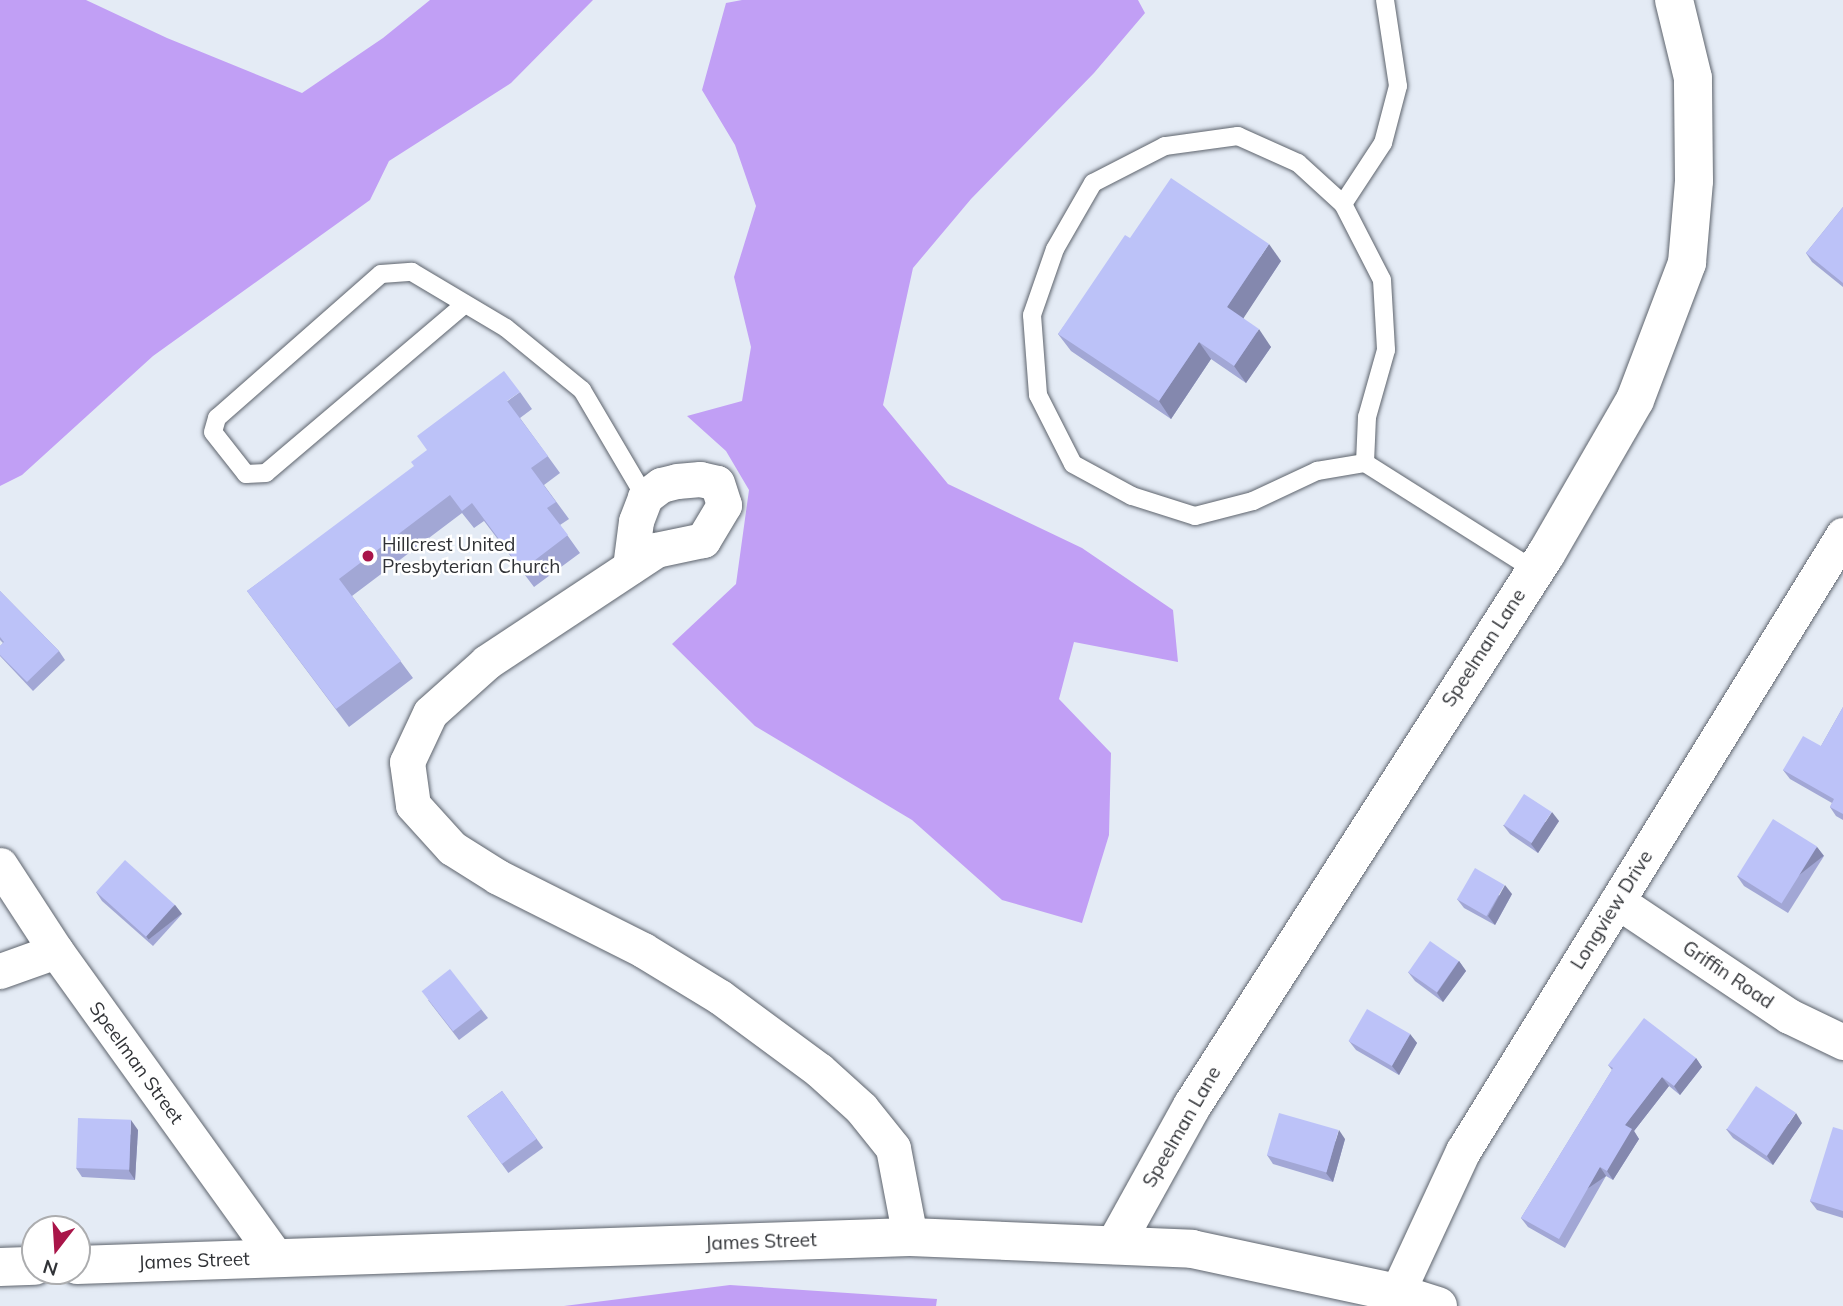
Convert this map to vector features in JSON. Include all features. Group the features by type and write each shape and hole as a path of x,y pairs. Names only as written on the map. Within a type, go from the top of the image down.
{"street":[{"name":"Speelman Lane","path":"1115,1245 1192,1106 1534,570 1635,400 1687,263 1694,181 1693,78 1674,0"},
{"path":"631,566 636,521 645,497 662,485 700,479 717,483 724,505 703,540 656,550 487,662 430,713 407,762 413,805 452,848 498,877 590,921 654,957 720,997 819,1070 861,1108 893,1148 911,1237"},
{"name":"Longview Drive","path":"1397,1293 1464,1151 1843,535"},
{"name":"Speelman Street","path":"0,865 56,951 277,1258"},
{"name":"Griffin Road","path":"1617,901 1788,1016 1843,1042"},
{"path":"0,971 56,951"},
{"name":"James Street","path":"91,1265 911,1237 1192,1249 1397,1293 1438,1306"},
{"path":"0,1267 21,1266"}],"lane":[{"path":"1343,204 1383,143 1398,86 1385,0"},
{"path":"1365,463 1367,417 1386,350 1381,280 1343,204 1298,163 1238,136 1165,146 1093,183 1055,249 1032,315 1038,395 1073,464 1132,496 1195,516 1253,501 1317,471 1365,463 1534,570"},
{"path":"465,304 266,472 246,474 213,432 217,418 381,274 412,272 506,328 582,390 645,497"}],"shaded area":[{"path":"0,0 86,0 167,38 302,93 383,38 430,0 593,0 511,83 389,161 370,200 153,356 22,475 0,486"},
{"path":"742,0 1138,0 1145,13 1094,73 971,199 913,268 883,405 948,484 1082,548 1173,610 1178,662 1074,642 1059,699 1111,753 1109,835 1082,923 1002,900 912,820 755,726 672,644 736,584 749,490 726,451 687,416 742,401 751,347 734,277 756,206 735,145 702,90 726,3"},
{"path":"730,1285 937,1299 936,1306 564,1306"}],"building":[{"path":"1171,178 1269,244 1227,307 1259,329 1234,366 1199,342 1159,401 1058,334 1125,235 1130,238"},
{"path":"1843,207 1843,283 1806,253"},
{"name":"Hillcrest United Presbyterian Church","path":"504,371 520,392 507,401 548,456 531,468 556,502 547,508 568,535 522,570 472,503 462,511 450,495 339,579 401,661 336,709 247,591 414,466 411,462 427,450 417,436"},
{"path":"0,591 59,651 27,682 0,655 0,646 4,642 0,637"},
{"path":"1843,707 1843,814 1830,807 1834,799 1783,770 1803,736 1821,746"},
{"path":"1524,794 1552,812 1532,843 1504,825"},
{"path":"1773,819 1817,847 1782,903 1737,876"},
{"path":"125,860 175,905 146,937 96,892"},
{"path":"1475,868 1504,885 1486,916 1457,899"},
{"path":"1430,941 1459,961 1437,992 1408,972"},
{"path":"450,969 481,1009 453,1031 422,991"},
{"path":"1367,1009 1410,1034 1392,1066 1348,1041"},
{"path":"1644,1018 1696,1058 1674,1086 1662,1077 1625,1125 1632,1129 1607,1171 1600,1167 1559,1239 1521,1218 1613,1068 1608,1065"},
{"path":"1756,1086 1796,1113 1767,1156 1727,1129"},
{"path":"502,1091 537,1139 502,1164 467,1116"},
{"path":"1279,1113 1339,1130 1326,1172 1267,1155"},
{"path":"78,1118 131,1120 129,1170 76,1168"},
{"path":"1833,1127 1843,1130 1843,1211 1810,1201"}],"place":[{"name":"Hillcrest United Presbyterian Church","path":"368,556"}]}
